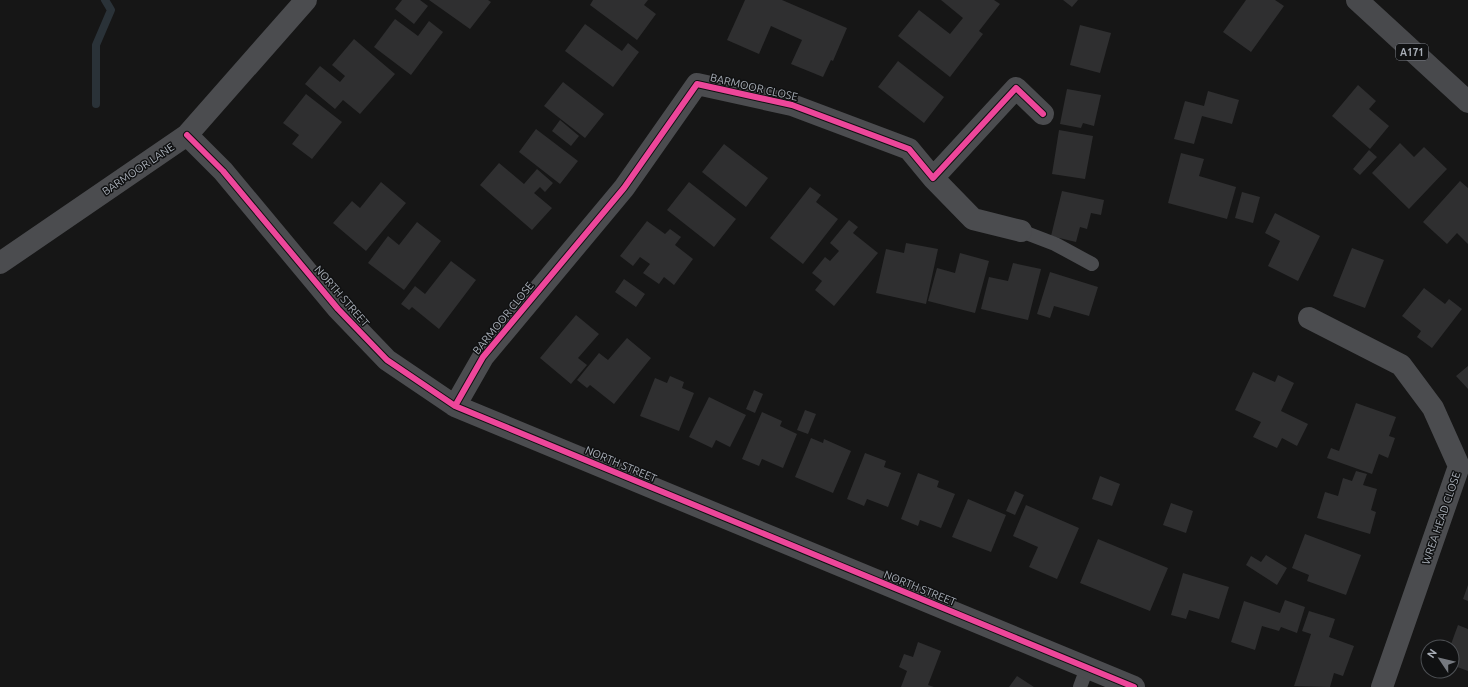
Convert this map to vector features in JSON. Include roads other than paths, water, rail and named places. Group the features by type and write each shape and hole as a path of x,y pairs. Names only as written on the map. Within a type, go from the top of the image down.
{"highway":[{"name":"A171","path":"1358,0 1468,102"}],"street":[{"name":"BARMOOR LANE","path":"0,263 187,135 306,0"},
{"name":"BARMOOR CLOSE","path":"456,406 483,357 624,188 697,84 792,105 909,149 933,178"},
{"path":"1021,231 973,219 933,178 1016,88 1043,114"},
{"name":"NORTH STREET","path":"187,135 223,171 338,309 387,360 456,406 1084,677 1134,687"},
{"name":"WREA HEAD CLOSE","path":"1309,318 1401,365 1433,408 1458,466 1382,687"}],"lane":[{"path":"1021,231 1055,244 1092,264"}],"waterway":[{"path":"96,104 96,45 111,10 105,0"}]}
